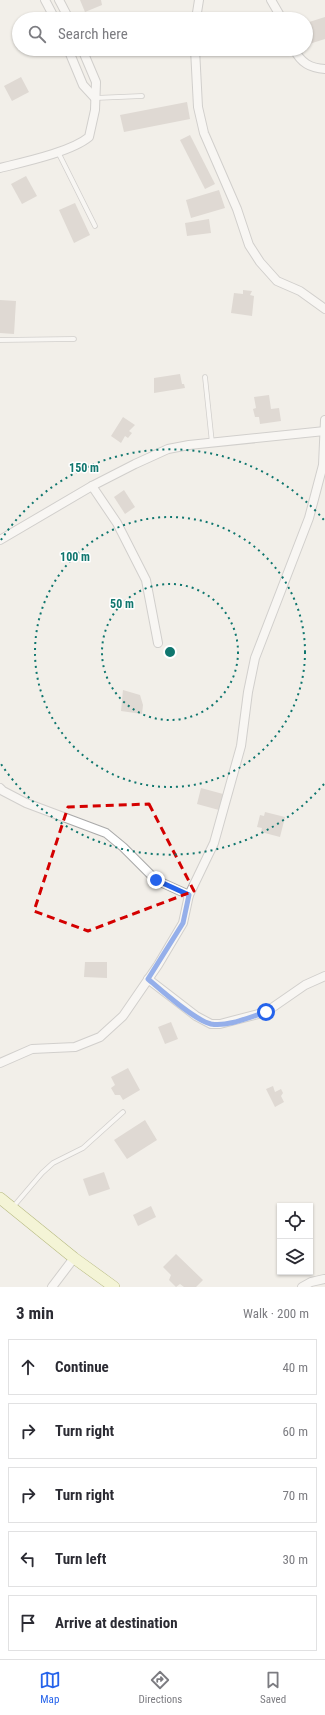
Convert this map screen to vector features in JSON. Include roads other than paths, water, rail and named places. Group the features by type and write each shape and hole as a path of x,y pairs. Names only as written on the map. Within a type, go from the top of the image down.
{"main road":[{"path":"0,1198 109,1285"}],"street":[{"path":"45,0 51,12"},
{"path":"59,0 65,12"},
{"path":"197,12 199,0"},
{"path":"271,0 278,12"},
{"path":"71,56 83,85 95,98"},
{"path":"0,168 81,144 89,138 93,123 96,82 85,56"},
{"path":"195,56 198,107 204,133 237,209 249,245 260,262 277,281 300,291 325,309"},
{"path":"298,56 306,65 313,68 325,69"},
{"path":"0,1063 32,1049 75,1047 100,1037 123,1016 183,923 189,895 214,843 241,746 248,692 255,658 309,518 323,465 325,420"},
{"path":"0,540 92,486 168,449 325,431"},
{"path":"92,486 117,523 146,580 158,644"},
{"path":"0,788 3,792 26,803 106,833 123,847 156,880 189,895"},
{"path":"148,979 196,1016 210,1024 220,1024 266,1012 305,985 325,976"},
{"path":"52,1287 74,1258"},
{"path":"302,1287 311,1282 324,1278"}],"lane":[{"path":"95,98 142,96"},
{"path":"58,151 95,226"},
{"path":"0,340 74,339"},
{"path":"206,377 212,443"},
{"path":"13,1207 42,1173 54,1163 83,1148 123,1112"}]}
